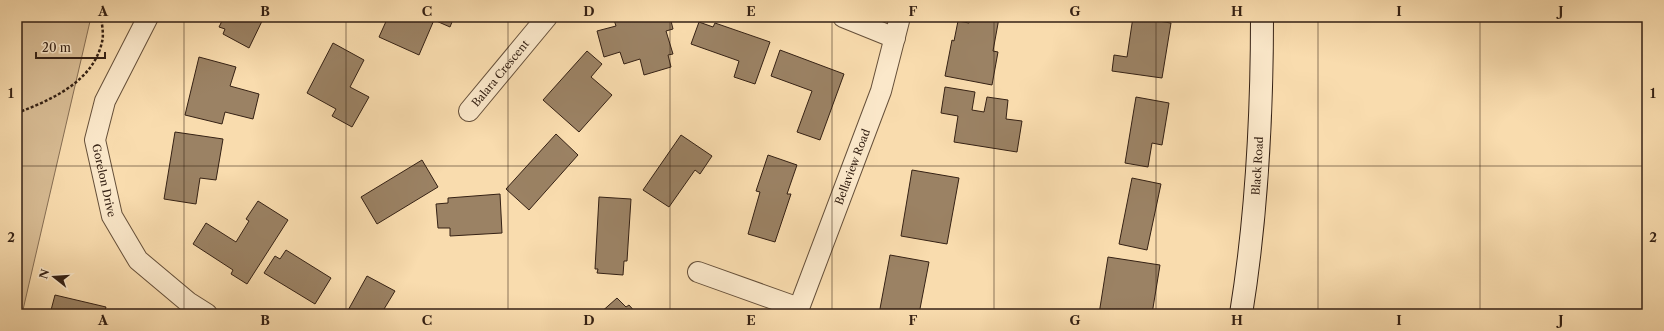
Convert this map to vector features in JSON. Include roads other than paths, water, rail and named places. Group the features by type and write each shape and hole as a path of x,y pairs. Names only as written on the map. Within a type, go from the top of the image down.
{"main road":[{"name":"Black Road","path":"1241,314 1249,266 1257,193 1262,94 1262,17"}],"street":[{"name":"Gorelon Drive","path":"148,17 105,101 96,140 112,216 138,260 188,302 206,314"},
{"name":"Balara Crescent","path":"469,111 547,17"},
{"path":"843,17 895,38"},
{"name":"Bellaview Road","path":"799,311 881,91 900,17"},
{"path":"698,272 799,311"}]}
